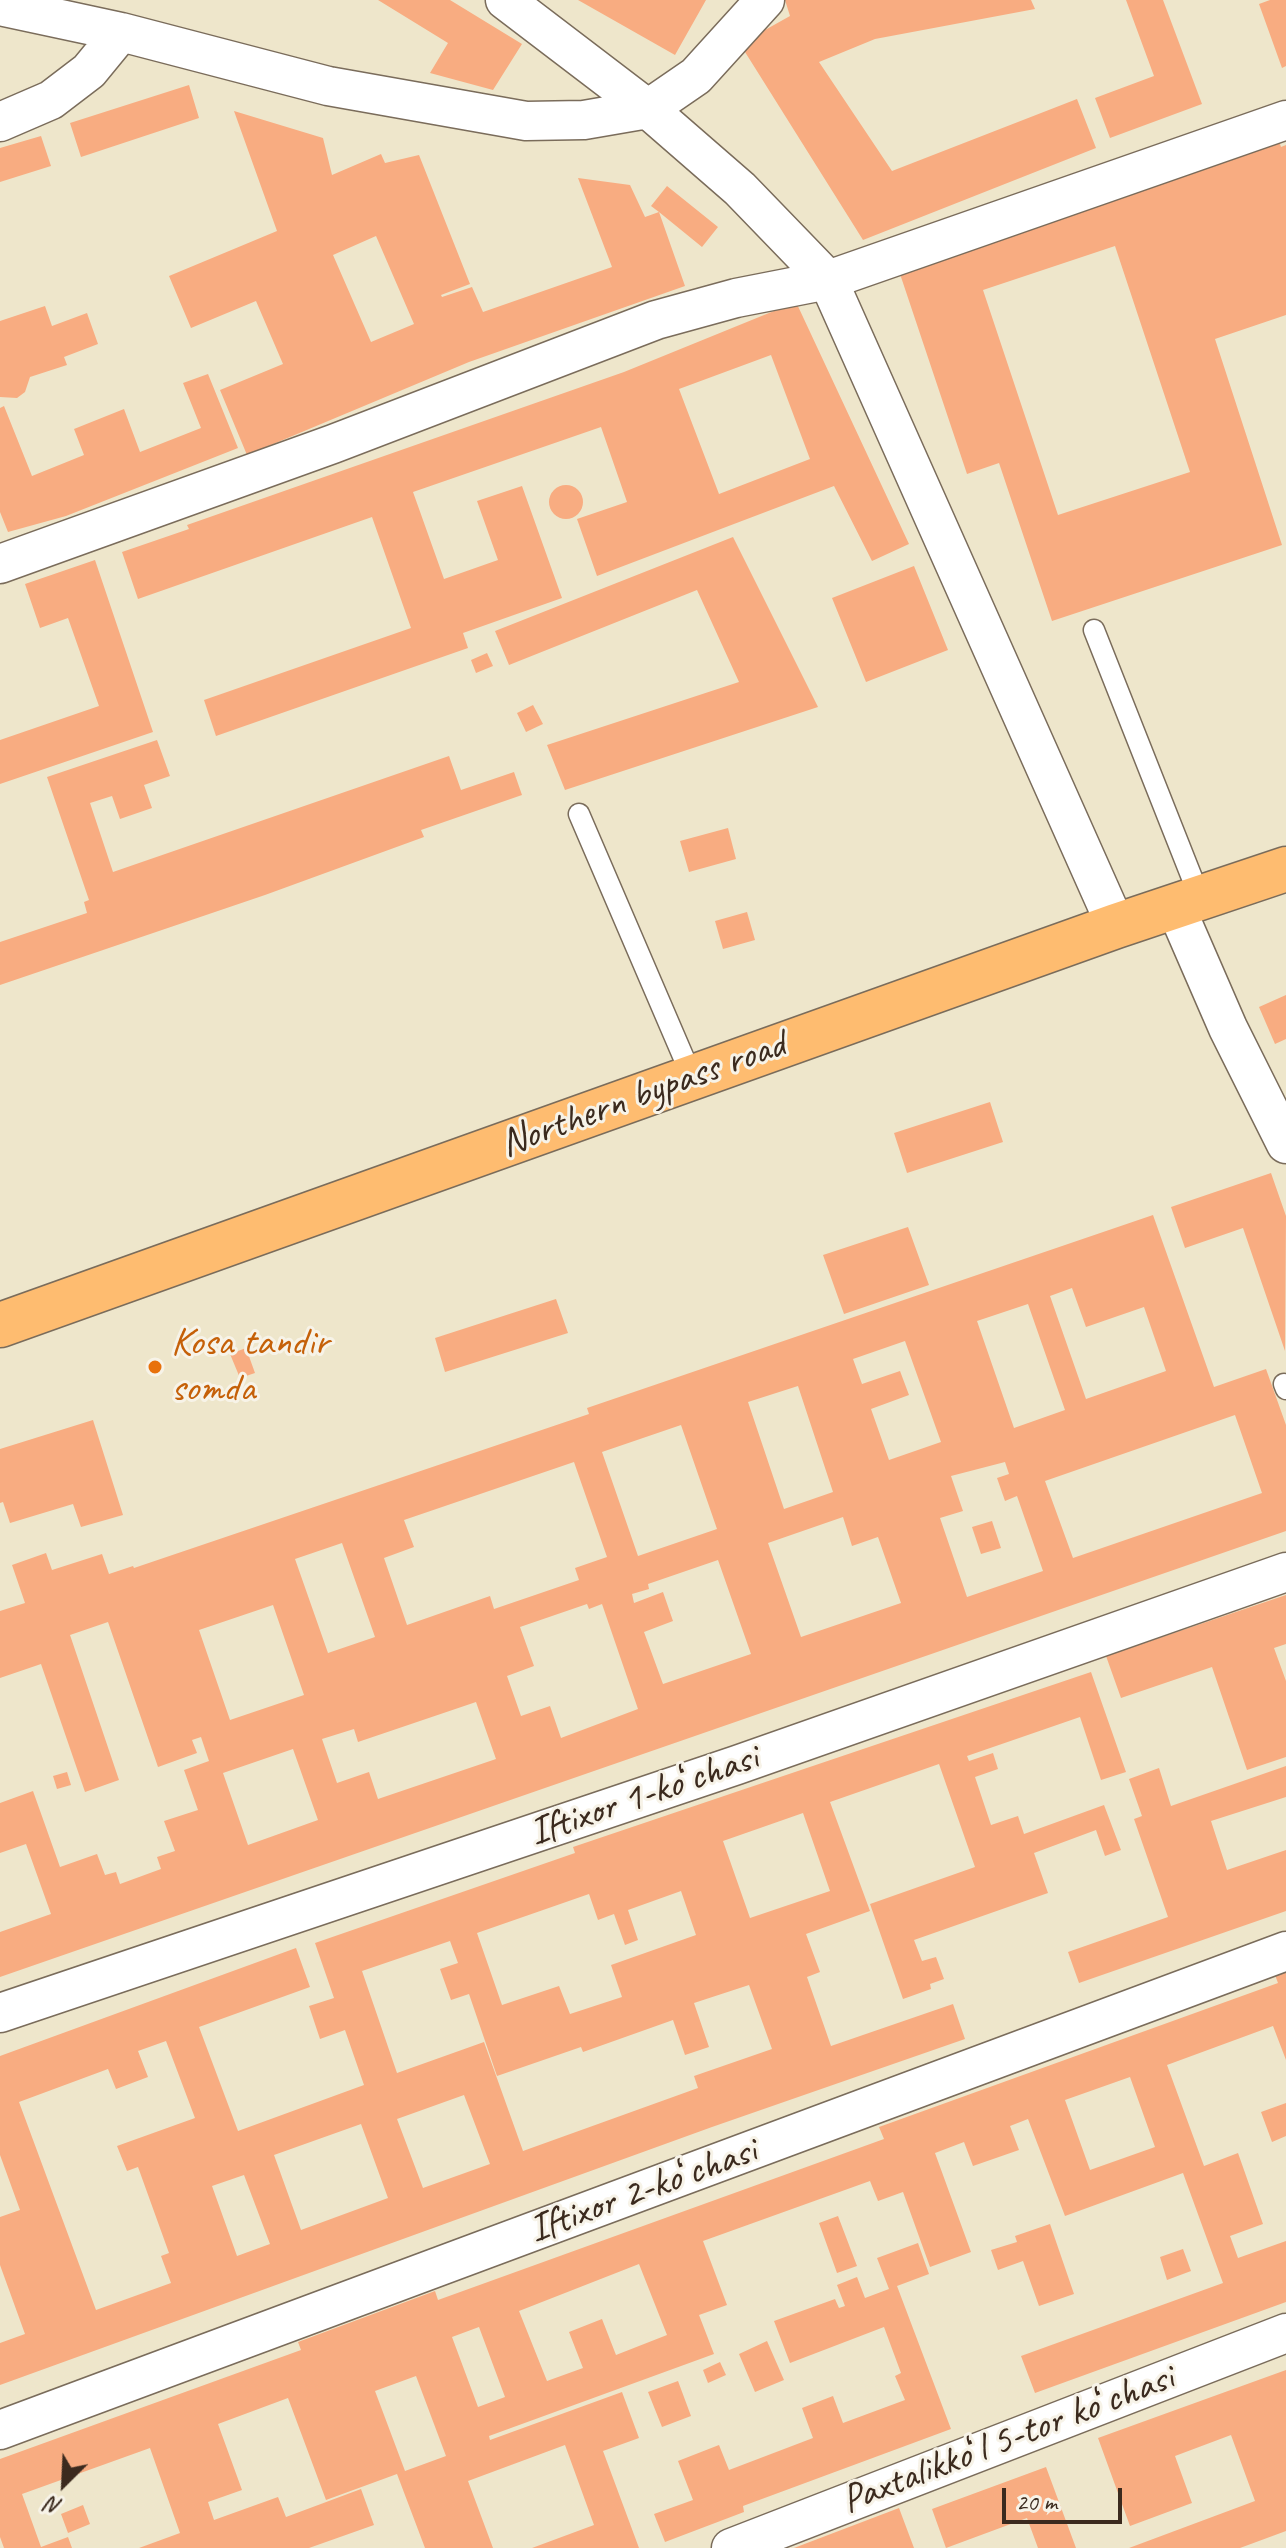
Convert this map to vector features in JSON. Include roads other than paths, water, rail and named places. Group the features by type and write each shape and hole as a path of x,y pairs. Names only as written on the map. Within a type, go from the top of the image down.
{"main road":[{"name":"Northern bypass road","path":"0,1325 1116,926 1286,869"}],"street":[{"path":"505,0 648,109 740,189 828,280 1116,926"},
{"path":"0,6 121,32 328,86 526,121 584,120 648,109 696,76 765,0"},
{"path":"0,122 63,91 89,71 121,32"},
{"path":"0,564 333,444 656,320 736,298 828,280 1286,120"},
{"path":"1187,902 1228,1028 1286,1144"},
{"name":"Iftixor 1-koʻchasi","path":"0,2013 737,1765 1286,1572"},
{"name":"Iftixor 2-koʻchasi","path":"0,2430 1286,1951"},
{"name":"Paxtalikkoʻl 5-tor koʻchasi","path":"731,2548 1286,2333"}],"lane":[{"path":"1094,630 1187,902"},
{"path":"579,814 692,1077"}],"place":[{"name":"Kosa tandir somda","path":"155,1367"}]}
